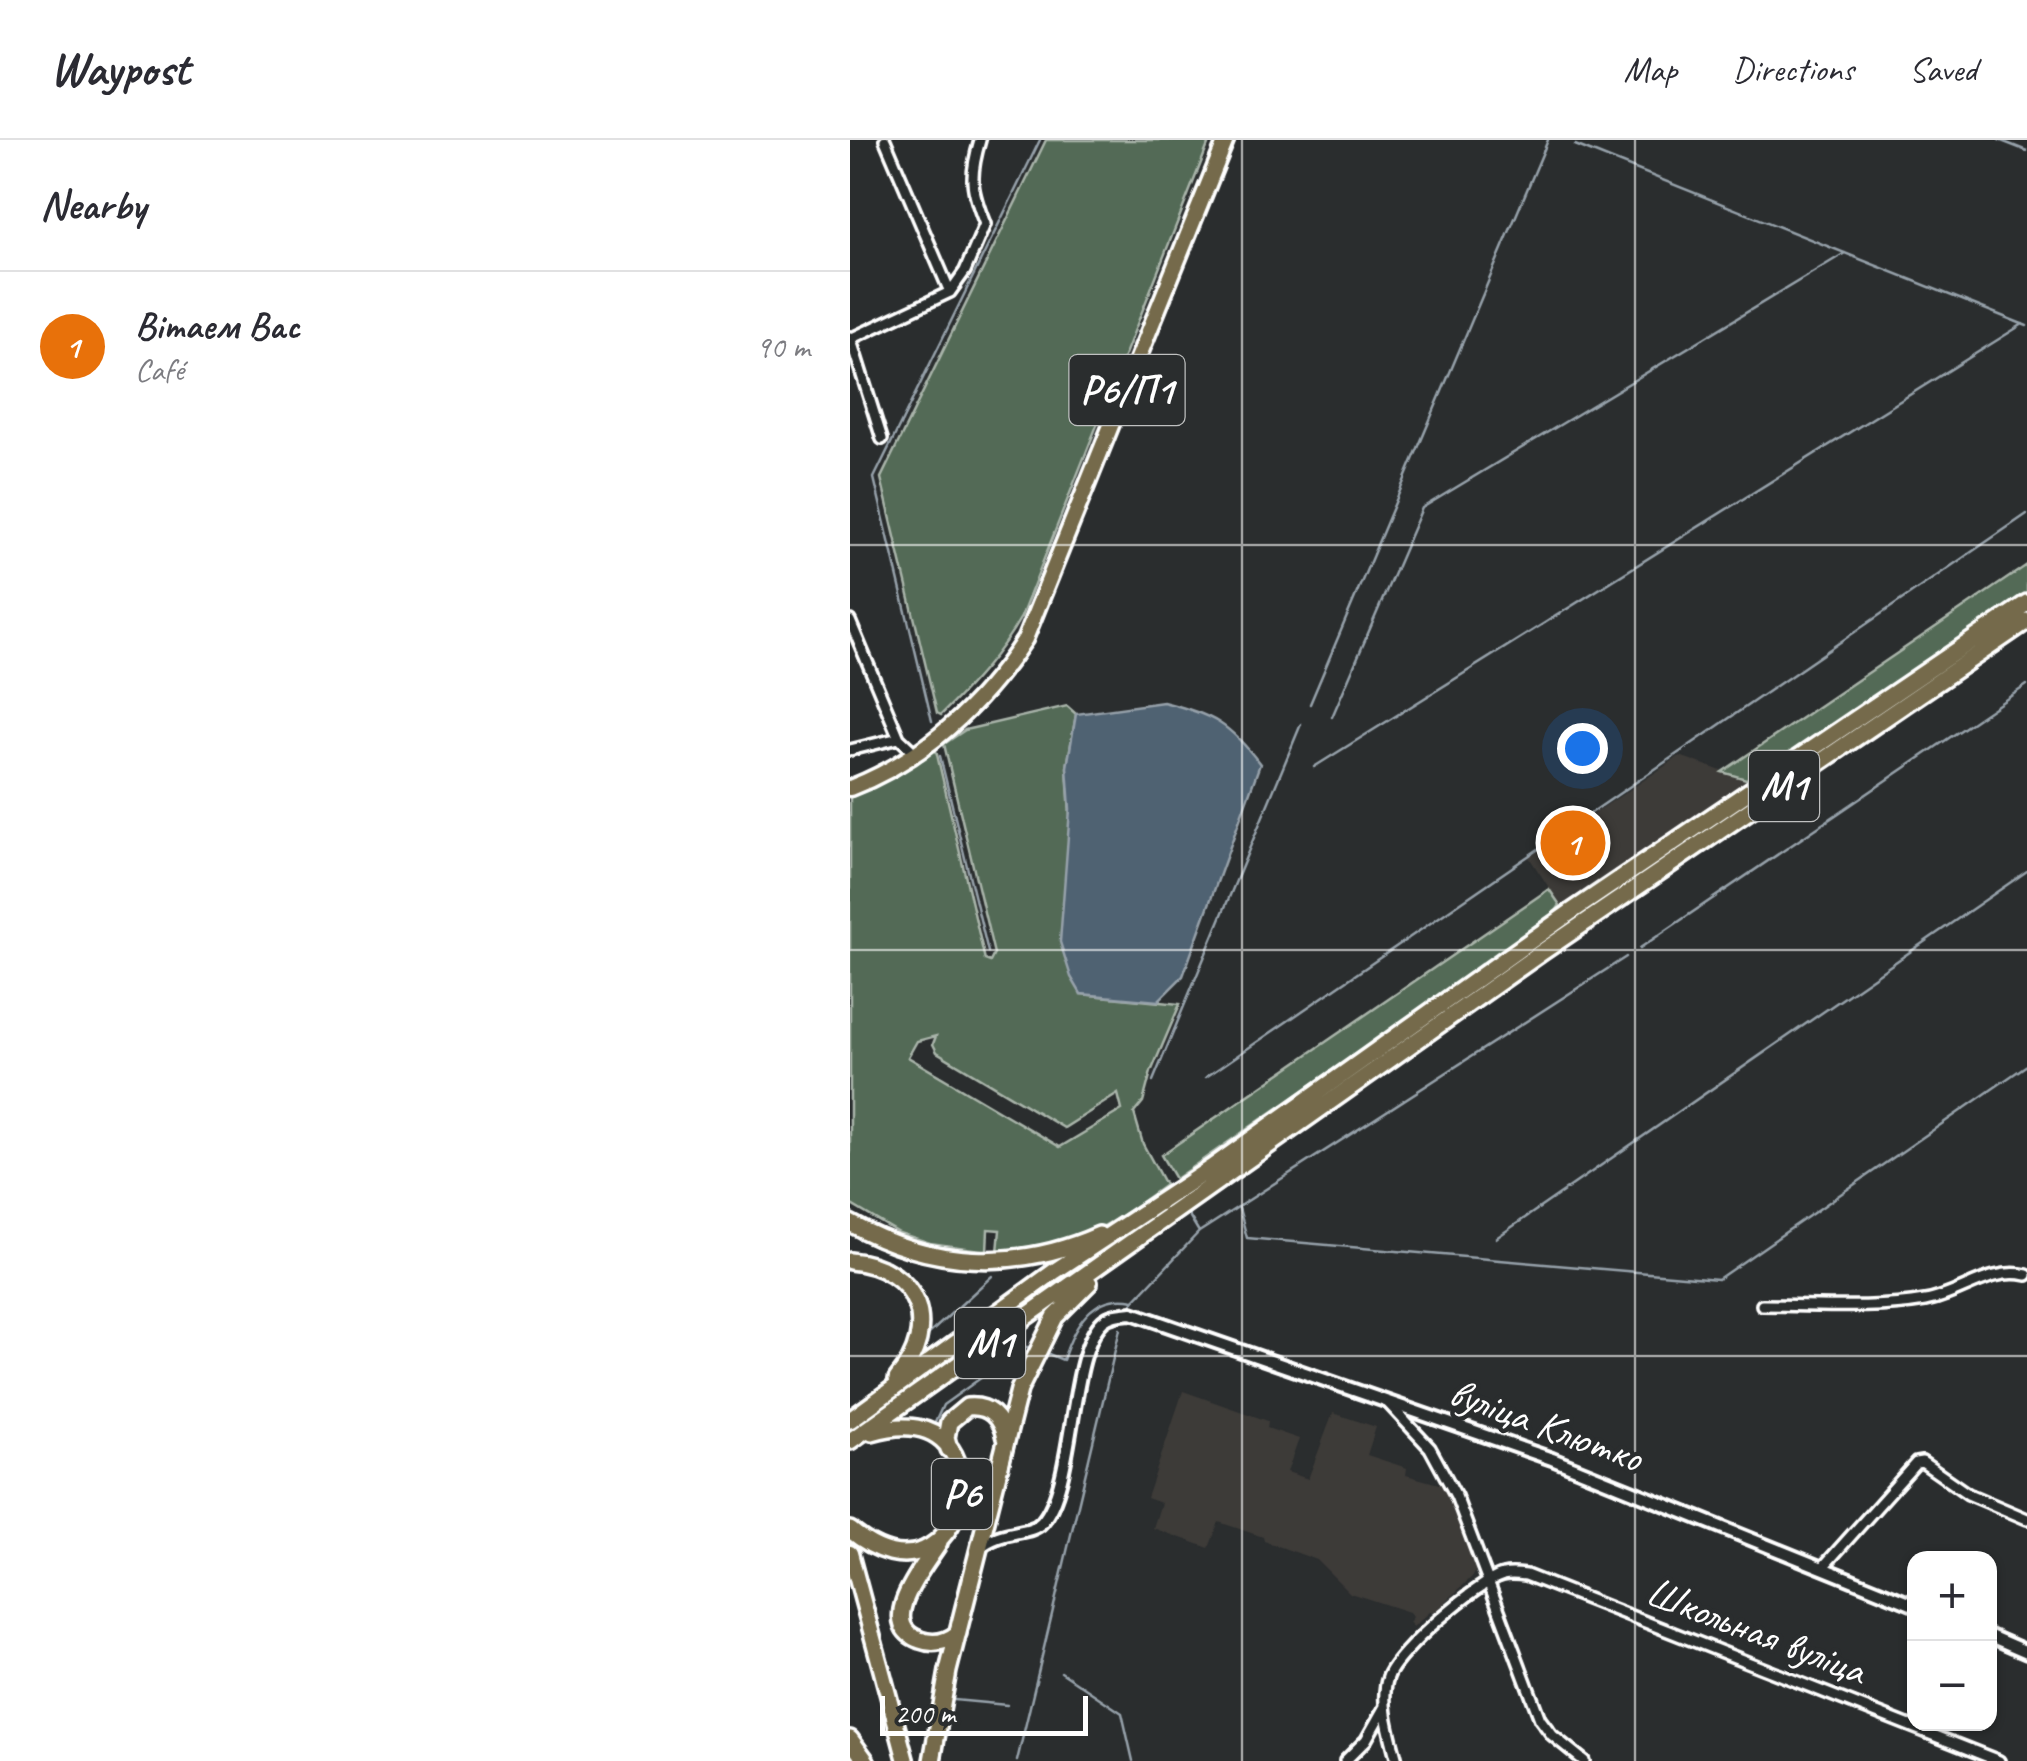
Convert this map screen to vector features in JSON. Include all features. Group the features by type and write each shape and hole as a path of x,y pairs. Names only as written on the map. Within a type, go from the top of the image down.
{"highway":[{"name":"М1","path":"850,1420 1055,1271 1135,1220 1571,912 2027,602"},
{"name":"М1","path":"852,1439 1542,952 2027,620"},
{"path":"850,1223 881,1240 918,1253 955,1260 998,1261 1048,1253 1135,1220"},
{"name":"Р6","path":"932,1761 990,1498 1030,1363 1055,1317 1126,1248"},
{"path":"850,1262 885,1270 902,1280 915,1296 918,1307 913,1357 880,1399"},
{"name":"Р6","path":"958,1633 943,1641 918,1639 908,1632 902,1612 908,1589 960,1509 959,1465 946,1438 949,1422 967,1407 985,1408 994,1413 1005,1438"},
{"name":"Р6","path":"852,1439 896,1427 924,1432 949,1449"},
{"name":"Р6","path":"850,1530 870,1544 894,1552 916,1551 944,1536"},
{"path":"850,1739 866,1761"}],"main road":[{"name":"Р6/П1","path":"850,788 916,754 967,712 1010,663 1025,639 1226,140"},
{"path":"850,1554 906,1761"},
{"path":"850,1584 876,1654"}],"street":[{"path":"885,140 950,292"},
{"path":"882,439 850,338 950,292 965,272 985,224 971,188 980,140"},
{"path":"850,621 899,738 916,754"},
{"path":"850,750 899,738"},
{"path":"1762,1305 1919,1302 1946,1296 2001,1273 2027,1275"},
{"name":"вуліца Клютко","path":"1014,1531 1036,1528 1050,1511 1082,1372 1096,1330 1103,1321 1122,1314 1151,1319 1552,1459 1907,1602"},
{"path":"1387,1402 1442,1465 1540,1719 1552,1735 1584,1761"},
{"path":"1824,1566 1916,1463 1922,1462 1968,1494 2027,1520"},
{"path":"990,1498 998,1519 1014,1531"},
{"path":"979,1548 996,1535 1014,1531"},
{"name":"Школьная вуліца","path":"1489,1581 1501,1575 1526,1574 1999,1761"},
{"path":"1397,1761 1386,1704 1388,1677 1412,1644 1489,1581"},
{"path":"1997,1639 2027,1652"},
{"path":"1344,1761 1366,1740 1386,1704"},
{"path":"1366,1740 1392,1740"}],"shaded area":[{"path":"1680,756 1749,781 1565,912 1529,857"},
{"path":"1183,1391 1268,1421 1267,1428 1299,1439 1287,1472 1308,1479 1333,1413 1376,1427 1367,1455 1407,1468 1406,1475 1446,1486 1476,1568 1474,1575 1413,1627 1409,1612 1350,1593 1317,1560 1264,1541 1263,1537 1219,1522 1209,1548 1153,1528 1161,1503 1147,1498"}],"green space":[{"path":"1046,140 1210,140 1021,617 985,668 941,715 937,713 881,478"},
{"path":"2027,565 2027,598 1757,776 1746,779 1722,772"},
{"path":"1067,706 1076,714 1067,767 1081,994 1180,1004 1151,1072 1143,1102 1134,1113 1143,1144 1165,1185 1088,1234 1026,1250 998,1252 1000,1230 988,1229 987,1251 930,1243 899,1233 850,1204 850,797 935,746 985,960 990,962 994,954 944,744 965,730","holes":["936,1036 933,1044 937,1052 1064,1128 1118,1094 1122,1110 1060,1147 908,1057 917,1041"]},
{"path":"1549,889 1560,905 1551,919 1175,1179 1161,1155"}],"water":[{"path":"1163,702 1219,722 1260,764 1183,976 1158,1001 1081,994 1060,942 1070,809 1067,767 1076,714"}],"waterway":[{"path":"932,721 874,478 1040,140"},
{"path":"1310,704 1548,140"},
{"path":"1999,140 2027,151"},
{"path":"1575,145 2027,326"},
{"path":"1332,717 1422,508 1845,253"},
{"path":"1314,767 2023,324"},
{"path":"1206,1077 2027,514"},
{"path":"1640,948 2027,685"},
{"path":"1153,1081 1301,724"},
{"path":"940,756 988,952"},
{"path":"1496,1238 2027,871"},
{"path":"1132,1303 1199,1232 1626,957"},
{"path":"1239,1208 1247,1238 1718,1279 2027,1065"},
{"path":"1187,1212 1199,1232"},
{"path":"929,1334 992,1276"},
{"path":"1046,1353 1063,1360 1087,1314 1107,1301 1134,1300"},
{"path":"1017,1761 1120,1329"},
{"path":"933,1427 943,1405 1024,1347 1031,1347"},
{"path":"1061,1672 1122,1713 1133,1761"},
{"path":"954,1700 1007,1705"}],"place":[{"name":"Вітаем Вас","path":"1573,843"}]}
